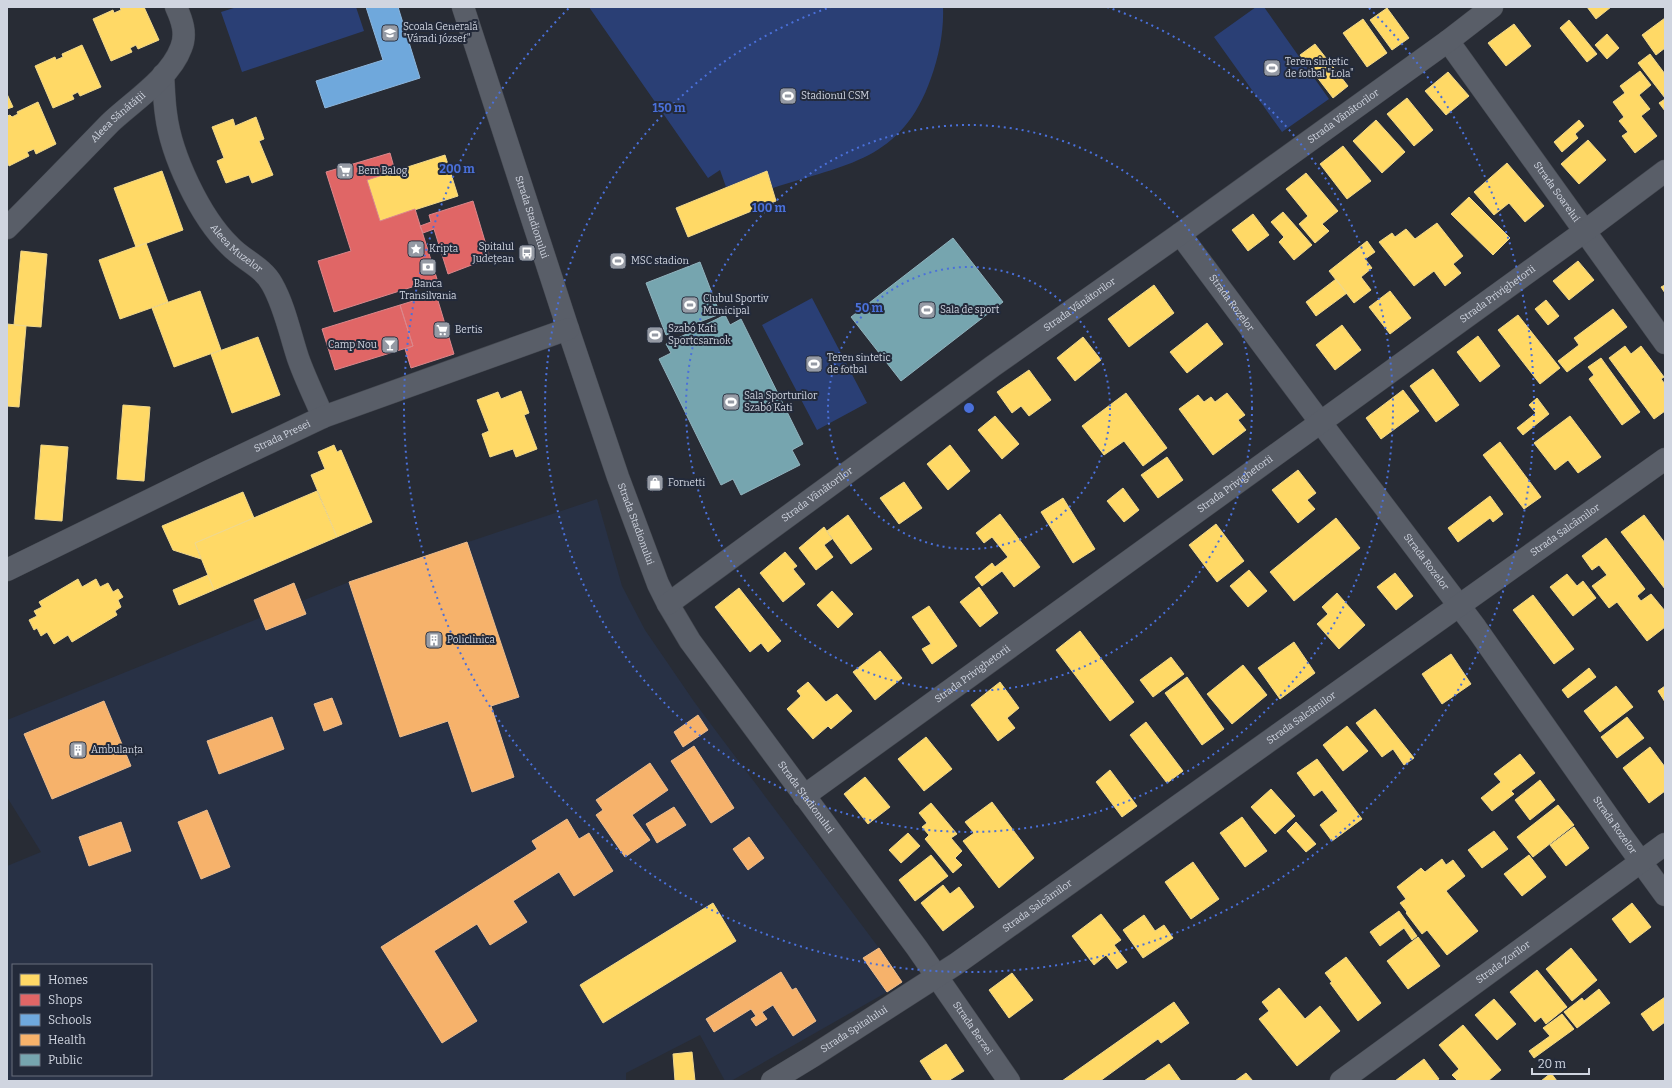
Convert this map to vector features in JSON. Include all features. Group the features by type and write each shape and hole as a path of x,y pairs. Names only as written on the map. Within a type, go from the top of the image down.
{"street":[{"name":"Aleea Sănătății","path":"12,217 111,122 163,75 177,57 182,47 183,28 176,7"},
{"name":"Strada Stadionului","path":"463,7 618,477 651,566 668,604 690,641 936,976"},
{"name":"Strada Vânătorilor","path":"668,604 993,366 1180,234 1448,41 1492,7"},
{"name":"Strada Soarelui","path":"1448,41 1665,343"},
{"name":"Aleea Muzelor","path":"163,75 166,115 170,132 175,152 189,183 199,204 211,223 230,247 267,276 272,283 278,296 299,361 323,417"},
{"name":"Strada Privighetorii","path":"804,796 1585,231 1665,171"},
{"name":"Strada Rozelor","path":"1180,234 1320,422 1459,604 1640,862 1665,895"},
{"name":"Strada Presei","path":"7,570 323,417 568,329"},
{"name":"Strada Salcâmilor","path":"936,976 956,964 1459,604 1665,459"},
{"name":"Strada Zorilor","path":"1341,1081 1665,844"},
{"name":"Strada Spitalului","path":"772,1081 826,1048 936,976"},
{"name":"Strada Berzei","path":"936,976 1009,1081"}],"shaded area":[{"path":"237,7 356,7 364,31 242,72 221,12"},
{"name":"Stadionul CSM","path":"589,7 943,7 943,25 931,78 919,106 904,127 888,143 847,165 773,188 767,171 726,187 720,170 708,178"},
{"name":"Teren sintetic de fotbal \"Lola\"","path":"1256,7 1264,7 1329,99 1282,132 1214,37"},
{"name":"Teren sintetic de fotbal","path":"812,298 867,403 817,430 762,325"},
{"path":"597,499 622,586 645,630 695,703 879,948 902,982 731,1081 725,1081 700,1035 626,1073 626,1081 7,1081 7,866 41,852 7,797 7,720 349,582"}],"building: Homes":[{"path":"120,7 144,7 159,40 138,49 136,45 130,48 132,52 111,61 93,19 113,10 114,13 121,10"},
{"path":"1587,7 1611,7 1596,19"},
{"path":"1387,8 1409,38 1392,50 1370,20"},
{"path":"1665,18 1665,48 1656,55 1642,35"},
{"path":"1363,19 1387,53 1367,67 1343,33"},
{"path":"1569,20 1597,54 1587,62 1560,28"},
{"path":"1514,24 1531,46 1506,66 1488,43"},
{"path":"1607,34 1619,48 1607,59 1595,45"},
{"path":"1315,44 1348,86 1333,98 1300,55"},
{"path":"82,45 101,87 80,96 78,92 72,95 74,99 53,108 35,66 55,57 56,60 63,57 62,54"},
{"path":"1650,54 1665,74 1665,98 1638,63"},
{"path":"1640,71 1651,85 1639,95 1650,109 1641,116 1657,136 1635,153 1622,136 1628,132 1619,121 1624,117 1613,102 1625,93 1620,86"},
{"path":"1448,72 1469,96 1446,115 1425,91"},
{"path":"7,94 13,107 7,109"},
{"path":"1407,98 1433,130 1414,146 1387,114"},
{"path":"1665,99 1665,111 1659,103"},
{"path":"38,102 56,144 36,154 34,149 27,152 29,156 9,166 7,161 7,116 10,115 12,117 18,114 17,112"},
{"path":"256,117 264,139 259,141 273,175 252,183 249,175 226,183 217,161 224,158 212,127 233,119 235,126"},
{"path":"1376,120 1405,152 1382,173 1353,141"},
{"path":"1579,120 1584,126 1575,134 1578,138 1562,152 1554,142"},
{"path":"1588,140 1606,160 1579,184 1561,164"},
{"path":"1343,146 1371,181 1347,199 1320,164"},
{"path":"445,155 458,196 380,221 367,180"},
{"path":"1507,163 1544,206 1525,222 1509,203 1494,215 1474,192"},
{"path":"162,171 183,230 136,247 114,188"},
{"path":"767,171 776,201 688,237 676,208"},
{"path":"1306,173 1338,211 1322,224 1329,231 1315,243 1299,224 1308,216 1286,189"},
{"path":"1469,197 1510,238 1493,255 1451,214"},
{"path":"1283,212 1312,245 1294,260 1279,242 1284,237 1271,222"},
{"path":"1253,214 1269,235 1248,251 1232,230"},
{"path":"1437,223 1463,256 1453,264 1461,273 1445,286 1434,271 1414,286 1379,242 1392,233 1395,237 1406,229 1415,239"},
{"path":"1367,241 1375,252 1365,259 1372,268 1361,277 1371,290 1354,303 1329,271"},
{"path":"146,243 168,302 120,319 99,260"},
{"path":"21,251 47,254 41,327 14,325"},
{"path":"1578,261 1594,280 1569,300 1553,281"},
{"path":"1336,279 1347,293 1316,316 1306,302"},
{"path":"1154,285 1174,313 1129,347 1108,319"},
{"path":"1665,285 1665,293 1661,287"},
{"path":"200,291 221,350 174,367 152,308"},
{"path":"1390,291 1411,318 1390,334 1369,307"},
{"path":"1546,300 1559,316 1548,325 1535,309"},
{"path":"1613,309 1627,327 1567,372 1558,361 1579,345 1574,338"},
{"path":"1518,315 1560,368 1540,384 1498,330"},
{"path":"1207,323 1223,344 1187,373 1170,352"},
{"path":"7,324 26,326 19,407 7,406"},
{"path":"1342,325 1361,350 1335,370 1316,345"},
{"path":"1478,336 1500,366 1480,382 1457,352"},
{"path":"258,337 280,395 232,413 211,354"},
{"path":"1083,337 1101,360 1075,381 1057,358"},
{"path":"1625,346 1631,354 1641,346 1664,377 1661,379 1665,384 1665,411 1654,419 1609,358"},
{"path":"1601,358 1640,412 1622,425 1589,379 1594,375 1588,367"},
{"path":"1433,369 1459,405 1436,422 1410,386"},
{"path":"1029,370 1051,400 1029,416 1021,406 1012,413 997,392"},
{"path":"1403,390 1419,411 1381,439 1366,418"},
{"path":"521,391 529,413 524,415 537,449 516,457 513,449 490,457 482,434 489,431 477,400 498,392 501,399"},
{"path":"1126,393 1167,448 1143,466 1124,441 1104,455 1082,426"},
{"path":"1227,393 1245,415 1238,420 1246,430 1213,455 1179,409 1198,395 1204,402 1211,397 1215,402"},
{"path":"1537,398 1549,414 1523,435 1517,428 1536,413 1529,405"},
{"path":"123,405 150,407 144,481 117,479"},
{"path":"995,416 1019,444 1002,459 978,430"},
{"path":"1570,416 1601,457 1578,473 1568,460 1555,470 1534,443"},
{"path":"1500,442 1541,497 1524,509 1483,455"},
{"path":"41,445 68,447 62,521 35,519"},
{"path":"334,445 337,452 341,450 372,522 337,537 311,475 325,469 318,452"},
{"path":"950,445 970,471 948,490 927,464"},
{"path":"1167,457 1183,480 1158,498 1141,475"},
{"path":"1298,470 1316,493 1307,500 1315,509 1298,523 1272,490"},
{"path":"904,482 922,508 899,524 880,498"},
{"path":"1123,488 1139,510 1124,522 1107,501"},
{"path":"317,491 337,537 214,590 195,543"},
{"path":"243,492 254,518 195,543 201,559 173,550 162,526"},
{"path":"1490,496 1503,514 1493,522 1490,518 1458,542 1448,528"},
{"path":"1063,498 1095,549 1073,563 1041,512"},
{"path":"1000,514 1040,567 1014,587 1002,571 982,586 975,577 992,563 995,567 1008,557 992,537 984,543 976,533"},
{"path":"848,515 872,549 851,564 827,531"},
{"path":"1644,515 1665,543 1665,589 1621,532"},
{"path":"1336,518 1360,548 1294,601 1270,572"},
{"path":"1216,524 1244,561 1217,582 1189,545"},
{"path":"824,527 832,539 824,545 833,557 816,570 799,548"},
{"path":"1606,538 1645,589 1637,596 1641,601 1651,594 1665,611 1665,627 1647,641 1617,602 1609,608 1592,586 1607,575 1599,565 1592,570 1582,556"},
{"path":"785,552 797,566 793,569 805,584 783,602 760,573"},
{"path":"1249,570 1267,591 1248,607 1230,586"},
{"path":"1395,573 1413,596 1396,610 1377,587"},
{"path":"1567,574 1577,586 1583,581 1596,598 1573,616 1550,587"},
{"path":"208,575 214,590 179,605 173,590"},
{"path":"78,579 82,587 96,579 100,587 108,583 113,592 118,589 123,597 118,600 121,607 115,611 117,615 72,642 68,635 54,644 47,632 41,636 37,628 34,630 29,620 37,616 34,611 42,607 39,602"},
{"path":"979,587 998,613 980,627 960,602"},
{"path":"739,588 781,641 768,652 761,643 750,652 715,607"},
{"path":"832,591 853,614 838,628 817,605"},
{"path":"1337,593 1365,625 1339,649 1317,624 1328,614 1322,607"},
{"path":"1533,595 1574,649 1554,664 1513,610"},
{"path":"929,606 957,646 932,664 922,649 931,644 912,617"},
{"path":"1080,631 1134,702 1110,721 1056,650"},
{"path":"1294,642 1315,673 1280,699 1258,668"},
{"path":"880,651 902,678 875,700 853,672"},
{"path":"1451,654 1471,684 1442,704 1422,674"},
{"path":"1171,657 1184,674 1153,697 1140,680"},
{"path":"1243,665 1267,695 1232,724 1207,694"},
{"path":"1589,668 1596,677 1568,698 1562,690"},
{"path":"1187,677 1224,729 1202,745 1165,693"},
{"path":"808,682 826,702 837,694 852,711 831,729 828,726 813,739 787,709 801,696 797,691"},
{"path":"1000,682 1019,708 1007,718 1015,728 998,741 971,705"},
{"path":"1616,686 1633,707 1600,732 1584,711"},
{"path":"1665,686 1665,702 1658,691"},
{"path":"1375,709 1414,758 1404,765 1393,749 1382,757 1356,723"},
{"path":"1627,717 1644,738 1617,758 1601,737"},
{"path":"1146,722 1183,771 1167,783 1130,735"},
{"path":"1347,726 1368,751 1343,771 1323,745"},
{"path":"926,737 952,769 924,791 898,759"},
{"path":"1650,747 1665,767 1665,791 1649,803 1623,768"},
{"path":"1520,754 1535,773 1511,791 1514,794 1492,811 1481,798 1501,782 1494,774"},
{"path":"1317,759 1362,819 1332,841 1320,825 1338,811 1322,790 1314,796 1297,773"},
{"path":"1110,770 1137,806 1122,817 1096,782"},
{"path":"865,777 890,807 868,824 844,794"},
{"path":"1540,780 1555,800 1530,820 1515,800"},
{"path":"1271,789 1295,816 1275,834 1251,807"},
{"path":"992,802 1034,858 999,888 963,841 974,833 965,822"},
{"path":"931,803 957,834 951,838 962,851 955,858 962,865 953,873 925,839 929,835 922,827 927,823 919,813"},
{"path":"1558,805 1574,825 1533,857 1517,837"},
{"path":"1242,817 1267,851 1245,867 1220,833"},
{"path":"1296,822 1316,844 1306,852 1287,831"},
{"path":"1574,827 1589,848 1566,866 1550,845"},
{"path":"1494,831 1508,849 1482,868 1468,850"},
{"path":"908,833 920,846 901,863 889,850"},
{"path":"931,855 948,876 915,901 899,880"},
{"path":"1529,855 1546,877 1522,896 1504,874"},
{"path":"1442,859 1446,865 1453,860 1465,876 1446,891 1478,931 1447,955 1427,930 1422,934 1406,913 1407,912 1400,903 1406,899 1397,887 1421,868 1425,872"},
{"path":"1193,862 1219,899 1191,919 1165,882"},
{"path":"943,885 950,894 959,887 974,907 943,931 921,903"},
{"path":"713,903 736,941 603,1023 580,985"},
{"path":"1632,903 1651,927 1630,943 1612,919"},
{"path":"1399,911 1417,936 1412,940 1404,928 1380,946 1370,932"},
{"path":"1101,914 1121,940 1114,945 1127,962 1117,969 1106,955 1094,965 1072,936"},
{"path":"1144,915 1155,931 1164,925 1173,938 1143,958 1123,930"},
{"path":"1418,937 1440,966 1408,989 1387,961"},
{"path":"1571,948 1597,980 1572,1001 1546,969"},
{"path":"1346,957 1381,1003 1358,1021 1330,983 1332,982 1325,973"},
{"path":"1537,970 1567,1007 1546,1024 1541,1017 1535,1022 1510,992"},
{"path":"1012,973 1033,1000 1009,1018 989,990"},
{"path":"1279,988 1305,1019 1320,1006 1340,1031 1297,1066 1259,1019 1269,1011 1262,1002"},
{"path":"1599,989 1610,1003 1577,1028 1564,1012 1582,998 1584,1001"},
{"path":"1665,997 1665,1022 1653,1031 1641,1014"},
{"path":"1494,999 1516,1024 1497,1040 1475,1015"},
{"path":"1174,1002 1189,1023 1161,1043 1158,1039 1100,1081 1062,1081"},
{"path":"1562,1014 1574,1029 1534,1058 1529,1051 1550,1036 1543,1028"},
{"path":"1463,1025 1501,1070 1488,1081 1458,1081 1452,1075 1459,1069 1439,1045"},
{"path":"946,1044 964,1071 948,1081 933,1081 920,1061"},
{"path":"692,1052 695,1081 675,1081 673,1054"},
{"path":"1424,1059 1439,1079 1436,1081 1395,1081"},
{"path":"1169,1064 1181,1081 1144,1081"},
{"path":"1246,1073 1253,1081 1235,1081"},
{"path":"1551,1073 1557,1081 1541,1081"}],"building: Shops":[{"path":"390,153 395,171 367,180 380,221 415,209 437,279 334,312 318,261 351,251 326,172"},
{"path":"473,201 490,258 448,274 434,229 423,233 420,226 431,222 429,215"},
{"path":"436,294 454,354 411,368 405,349 413,346 400,305"},
{"path":"400,305 413,346 335,370 322,329"},
{"name":"Fornetti","path":"659,476 662,487 652,491 647,480"}],"building: Schools":[{"name":"Școala Generală \"Váradi József\"","path":"366,7 398,7 420,78 325,108 316,81 383,60"}],"building: Health":[{"name":"Policlinica","path":"467,542 519,697 491,706 514,777 472,792 448,721 400,737 349,582"},
{"path":"294,583 306,614 266,630 254,600"},
{"path":"332,698 342,724 324,731 314,704"},
{"name":"Ambulanța","path":"104,701 131,766 52,799 24,734"},
{"path":"698,715 708,730 683,747 674,732"},
{"path":"272,717 284,749 219,774 207,741"},
{"path":"694,746 734,808 711,823 671,761"},
{"path":"650,763 668,790 632,815 650,840 625,857 596,815 603,810 596,800"},
{"path":"674,807 686,825 657,843 646,824"},
{"path":"207,810 230,867 201,879 178,822"},
{"path":"567,819 579,839 589,833 613,871 574,896 559,872 513,901 527,922 490,945 477,924 434,951 477,1021 442,1043 381,947 537,849 532,841"},
{"path":"121,822 131,851 89,866 79,837"},
{"path":"749,837 764,858 748,870 733,849"},
{"path":"879,948 902,982 887,992 863,958"},
{"path":"781,972 792,990 796,988 816,1021 793,1036 773,1005 762,1012 767,1019 756,1026 751,1019 756,1016 751,1009 714,1032 706,1019"}],"building: Public":[{"name":"Sala de sport","path":"953,238 1003,302 901,381 851,317"},
{"path":"700,262 720,314 666,335 646,283"},
{"name":"Sala Sporturilor Szabó Kati","path":"725,315 730,325 741,319 803,444 792,450 800,465 741,495 733,479 721,485 659,359 671,353 666,344"}],"place":[{"name":"Școala Generală \"Váradi József\"","path":"390,33"},
{"name":"Teren sintetic de fotbal \"Lola\"","path":"1272,68"},
{"name":"Stadionul CSM","path":"788,96"},
{"name":"Bem Balog","path":"345,171"},
{"name":"Kripta","path":"416,249"},
{"name":"Spitalul Județean","path":"527,253"},
{"name":"MSC stadion","path":"618,261"},
{"name":"Banca Transilvania","path":"428,267"},
{"name":"Clubul Sportiv Municipal","path":"690,305"},
{"name":"Sala de sport","path":"927,310"},
{"name":"Bertis","path":"442,330"},
{"name":"Szabó Kati Sportcsarnok","path":"655,335"},
{"name":"Camp Nou","path":"390,345"},
{"name":"Teren sintetic de fotbal","path":"814,364"},
{"name":"Sala Sporturilor Szabó Kati","path":"731,402"},
{"name":"Fornetti","path":"655,483"},
{"name":"Policlinica","path":"434,640"},
{"name":"Ambulanța","path":"78,750"}]}
